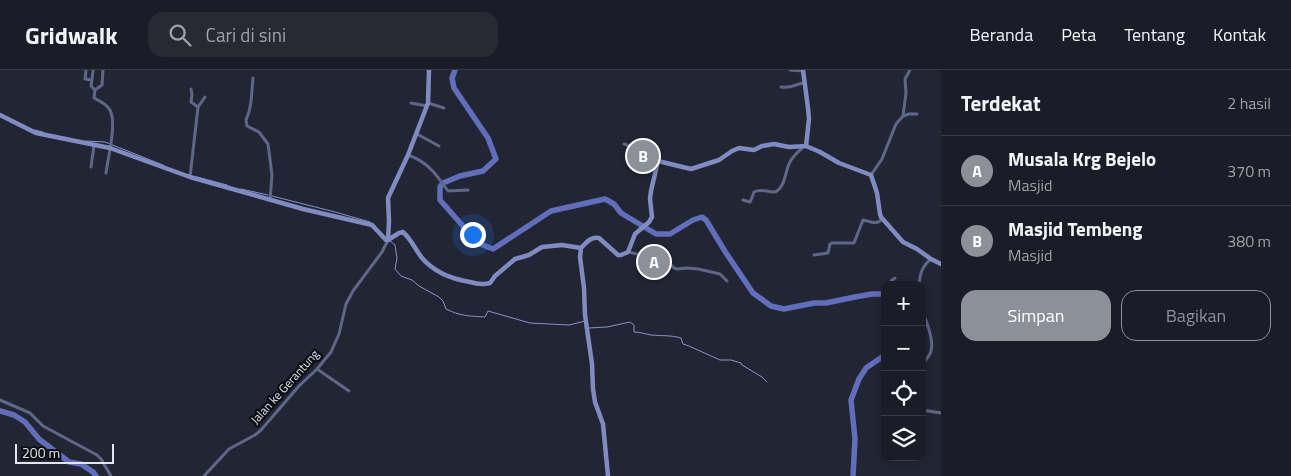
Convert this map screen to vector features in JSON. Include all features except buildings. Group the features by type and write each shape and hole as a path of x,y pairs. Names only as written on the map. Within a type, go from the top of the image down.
{"street":[{"path":"86,70 85,79 92,80"},
{"path":"95,90 102,85 103,70"},
{"name":"Jalan ke Gerantung","path":"204,476 229,450 261,430 293,392 318,369 333,348 344,307 353,291 380,255 388,240 388,198 417,134 427,104 429,70"},
{"path":"743,200 750,202 754,192 759,190 777,191 783,183 791,161 805,146 808,108 804,70 790,70"},
{"path":"903,116 906,93 905,79 910,70"},
{"path":"93,72 91,86 95,90 95,98 106,105 111,112 111,141 106,172"},
{"path":"253,78 251,102 246,125 259,132 268,144 271,169 271,196"},
{"path":"781,87 788,88 798,83 804,83"},
{"path":"190,88 191,102 198,107"},
{"path":"190,176 198,107 205,97"},
{"path":"411,103 444,108"},
{"path":"871,174 882,159 896,124 903,116 917,114"},
{"path":"0,115 36,133 110,148 190,176 271,196 372,225 386,240 403,232 422,258 436,271 453,279 483,284 490,283 515,258 529,255 542,247 562,245 581,248"},
{"path":"417,134 439,146"},
{"path":"624,144 633,147 640,143 658,161 691,169 719,160 739,148 754,150 768,144 789,147 805,146 820,152 838,163 871,174"},
{"path":"91,167 94,144"},
{"path":"408,155 425,163 448,191 468,190"},
{"path":"628,252 635,234 652,217 650,198 658,161"},
{"path":"871,174 877,192 882,219 903,242 941,264"},
{"path":"814,255 828,253 832,243 854,244 862,220 877,223 882,219"},
{"path":"608,476 603,424 593,389 580,257 581,248 591,238 597,237 618,255 628,252 668,261 672,267 677,269 687,268 720,274 727,281"},
{"path":"920,281 922,270 931,259"},
{"path":"891,281 895,278"},
{"path":"926,322 932,348 931,354 926,360"},
{"path":"318,369 349,391"},
{"path":"0,400 30,413 43,426 98,455 110,476"},
{"path":"926,411 941,413"}],"waterway":[{"path":"455,70 452,78 454,88 488,138 496,159 483,171 460,176 443,183 440,187 440,200 478,243 493,249 551,211 605,199 614,204 621,213 656,234 670,234 693,220 702,217 706,220 753,293 771,306 784,309 881,294"},
{"path":"35,130 43,132"},
{"path":"86,141 105,142 163,165"},
{"path":"197,177 227,185"},
{"path":"241,189 268,195"},
{"path":"272,196 370,222"},
{"path":"389,240 395,245 397,258 395,269 401,276 412,280 439,297 446,309 465,315 485,317 488,311 530,323 569,325 585,321"},
{"path":"589,328 607,327 630,322 634,325 634,332 681,338 683,344 720,360 731,360 741,363 767,382"},
{"path":"853,476 855,439 851,400 859,379 866,368 881,358"},
{"path":"0,411 14,415 25,422 39,439 69,462 81,464 96,476"}],"place":[{"name":"Masjid Tembeng","path":"643,156"},
{"name":"Musala Krg Bejelo","path":"654,262"}]}
